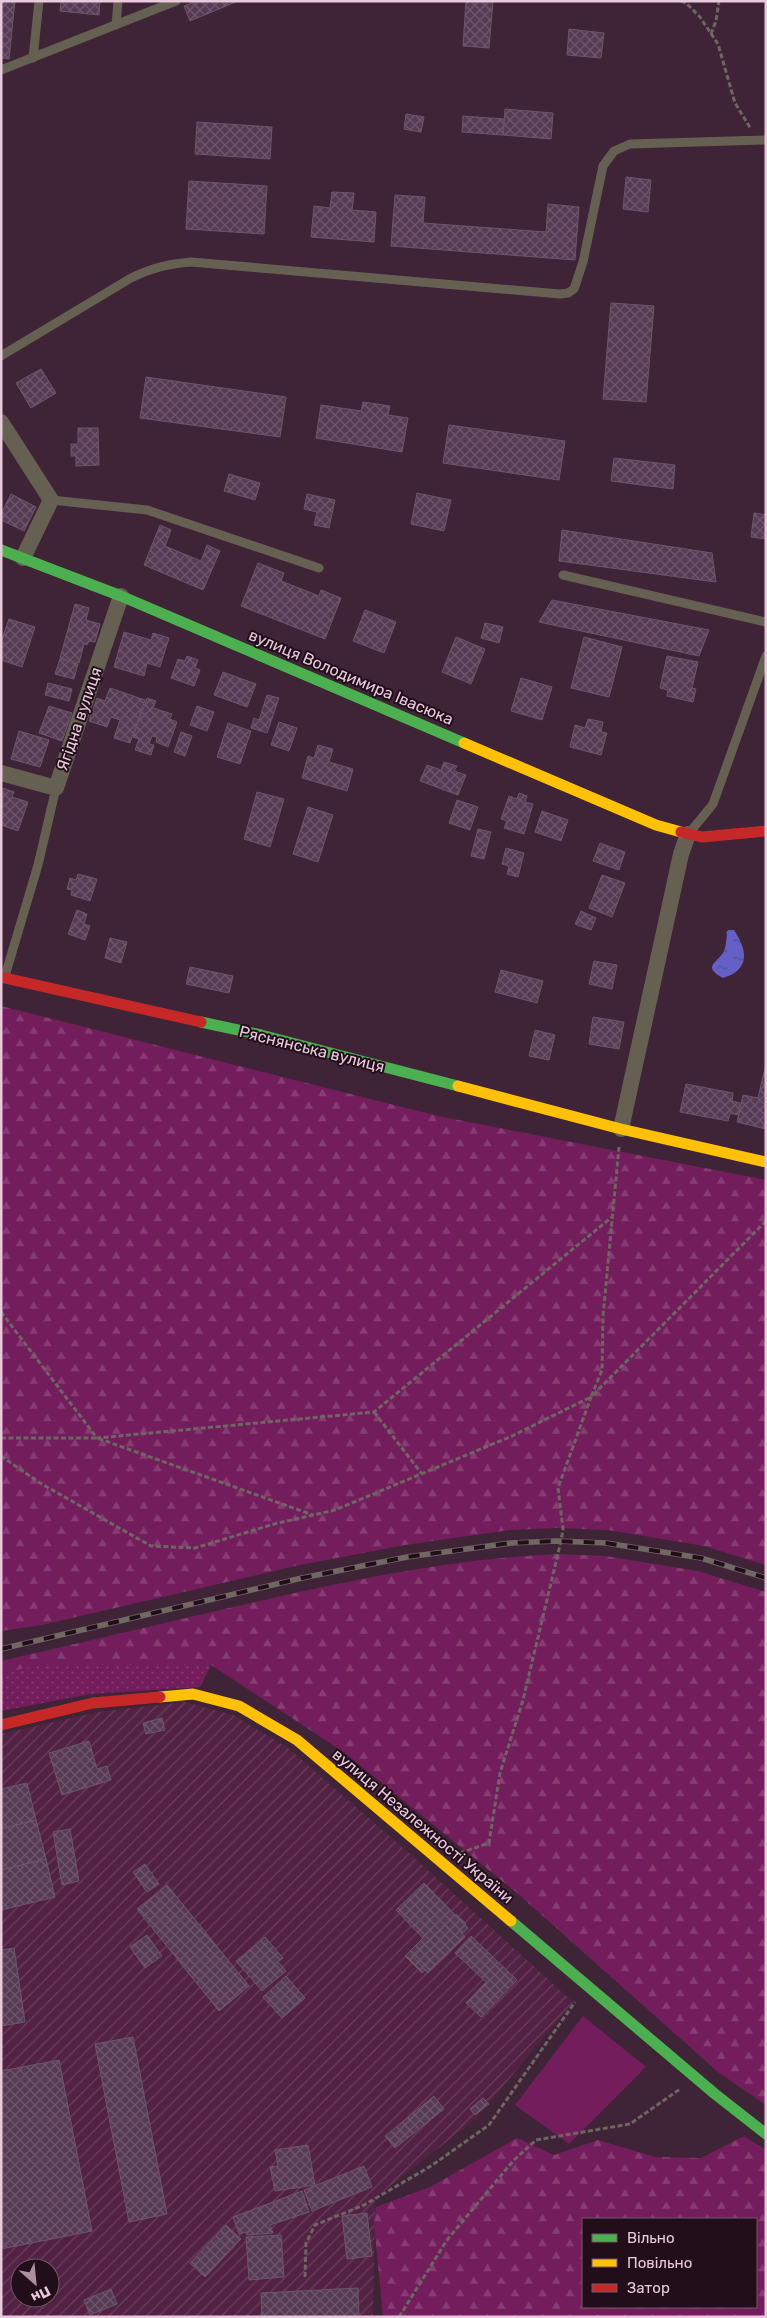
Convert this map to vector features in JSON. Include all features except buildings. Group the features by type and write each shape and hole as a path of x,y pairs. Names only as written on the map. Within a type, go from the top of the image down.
{"street":[{"path":"1,422 51,500 23,558"},
{"name":"вулиця Володимира Івасюка","path":"1,550 121,596 656,825 702,837 766,831"},
{"name":"Ягідна вулиця","path":"1,773 56,788 121,596"},
{"path":"621,1129 681,854 688,834"},
{"name":"Ряснянська вулиця","path":"3,977 261,1035 621,1129 766,1162"},
{"name":"вулиця Незалежності України","path":"1,1725 93,1703 193,1694 239,1706 297,1740 708,2088 766,2134"}],"lane":[{"path":"33,58 39,1"},
{"path":"116,25 118,1"},
{"path":"1,70 176,1"},
{"path":"1,356 130,278 151,268 170,264 191,262 383,280 560,294 568,293 574,289 583,262 603,166 614,152 630,144 761,140"},
{"path":"51,500 147,510 319,568"},
{"path":"563,575 766,622"},
{"path":"688,834 713,804 766,656"},
{"path":"3,977 38,865 56,788"}],"path":[{"path":"681,1 686,2 700,16 718,44 735,103 761,140"},
{"path":"712,34 716,21 718,1"},
{"path":"459,1854 489,1843 500,1773 523,1700 561,1541 563,1529 558,1488 602,1370 603,1316 621,1129"},
{"path":"1,1438 97,1438 374,1412 612,1217"},
{"path":"1,1456 40,1483 151,1546 195,1548 335,1510 512,1436 591,1397 766,1221"},
{"path":"1,1312 97,1438 313,1515"},
{"path":"374,1412 422,1474"},
{"path":"305,2278 306,2243 315,2225 364,2205 431,2166 489,2125 578,1997"},
{"path":"399,2317 448,2240 514,2160 536,2140 630,2124 685,2085"}],"shaded area":[{"path":"185,1702 233,1715 287,1747 408,1852 573,2002 477,2118 375,2198 373,2317 1,2317 1,1734 97,1712"}],"green space":[{"path":"1,1006 438,1116 766,1180 766,1565 704,1546 608,1530 557,1528 510,1530 405,1545 300,1565 42,1625 1,1631"},
{"path":"557,1554 605,1556 698,1571 766,1592 766,2105 718,2072 517,1893 345,1753 211,1665 38,1665 1,1674 1,1661 313,1589 435,1566"},
{"path":"38,1665 211,1665 200,1687 91,1694 1,1711 1,1674"},
{"path":"583,2016 646,2067 569,2144 515,2105"},
{"path":"744,2136 766,2150 766,2317 383,2317 374,2223 376,2207 430,2187 517,2138 554,2155 598,2140 655,2157 701,2158"}],"water":[{"path":"734,930 739,938 744,952 744,959 738,970 732,975 723,978 716,974 712,967 724,951 726,932"}],"railway":[{"path":"1,1649 302,1578 407,1557 511,1543 557,1541 606,1543 701,1558 766,1578"}],"traffic: fast":[{"path":"1,550 121,596 464,743"},
{"path":"201,1022 261,1035 458,1086"},
{"path":"511,1921 715,2094 766,2134"}],"traffic: slow":[{"path":"464,743 656,825 681,832"},
{"path":"458,1086 621,1129 766,1162"},
{"path":"160,1697 193,1694 239,1706 297,1740 511,1921"}],"traffic: jam":[{"path":"681,832 702,837 766,831"},
{"path":"1,977 201,1022"},
{"path":"1,1725 93,1703 160,1697"}]}
